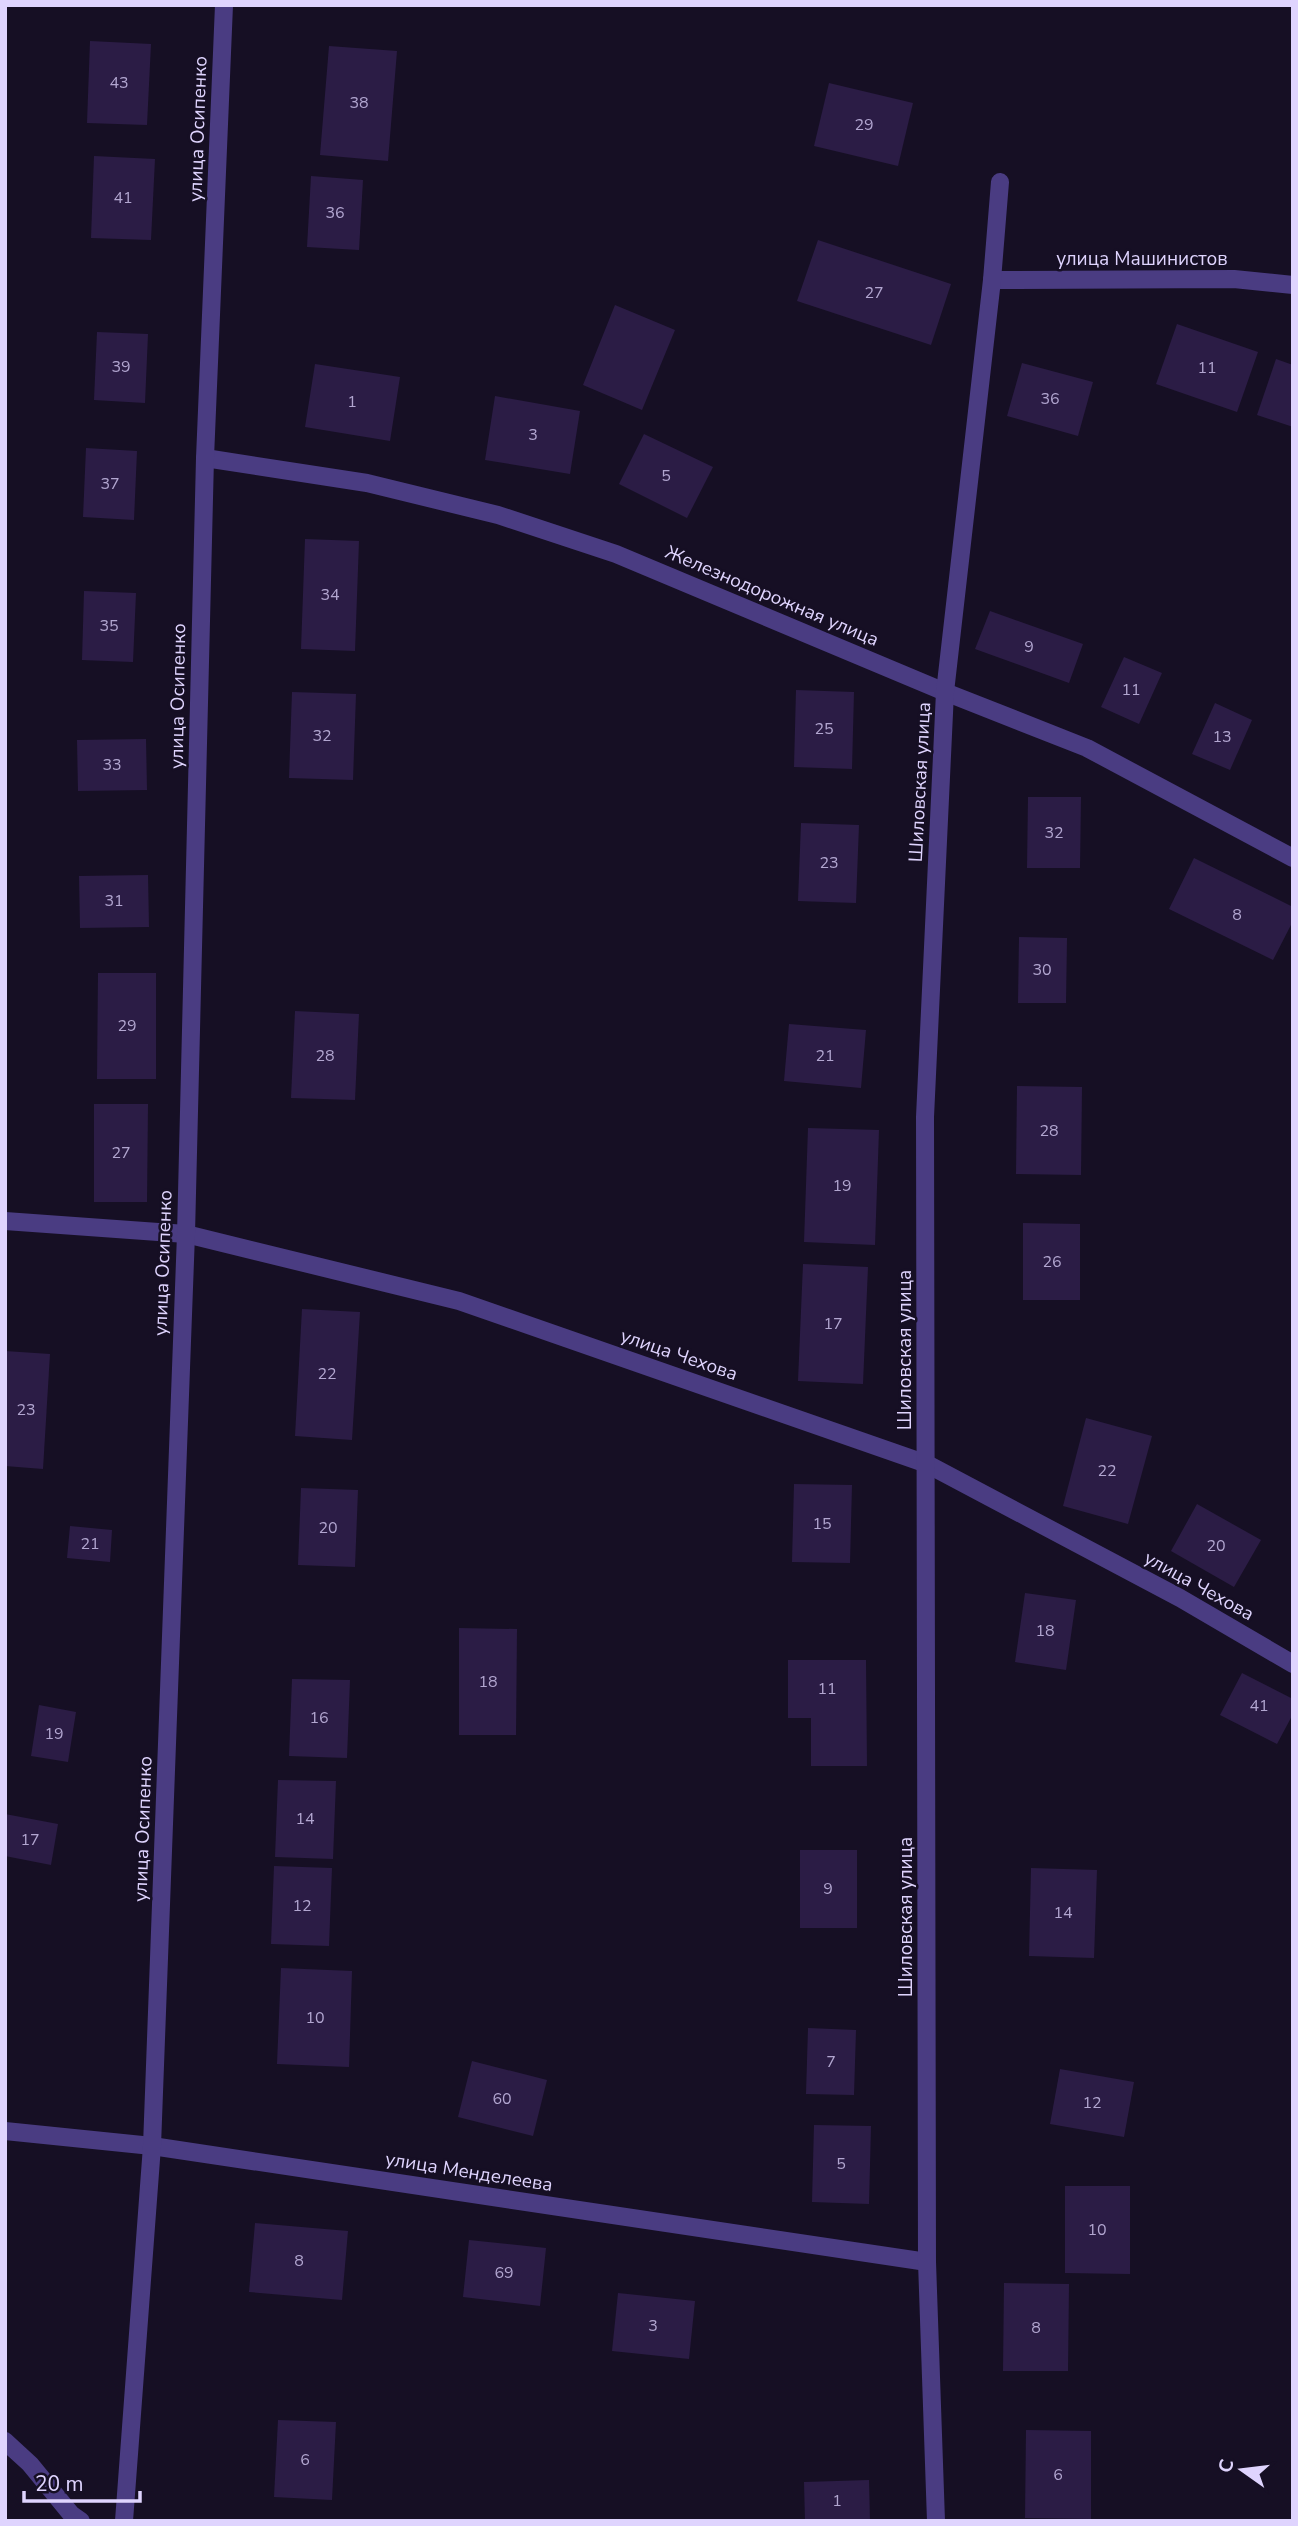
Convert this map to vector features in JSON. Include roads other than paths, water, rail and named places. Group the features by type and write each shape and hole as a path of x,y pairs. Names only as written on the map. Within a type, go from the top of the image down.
{"street":[{"name":"улица Осипенко","path":"124,2521 152,2146 186,1234 205,458 224,5"},
{"name":"Шиловская улица","path":"936,2521 926,2262 925,1117 945,692 992,280 1000,182"},
{"name":"улица Машинистов","path":"992,280 1234,279 1293,285"},
{"name":"Железнодорожная улица","path":"205,458 367,483 511,520 617,554 945,692 1087,748 1293,858"},
{"name":"улица Чехова","path":"5,1221 186,1234 459,1301 927,1464 1180,1598 1293,1664"},
{"name":"улица Менделеева","path":"5,2131 152,2146 926,2262"},
{"path":"5,2441 30,2464 71,2514 81,2521"}]}
